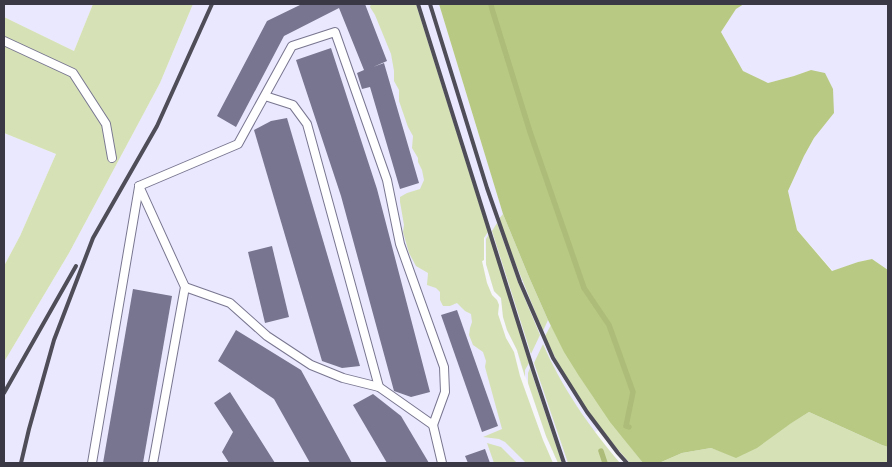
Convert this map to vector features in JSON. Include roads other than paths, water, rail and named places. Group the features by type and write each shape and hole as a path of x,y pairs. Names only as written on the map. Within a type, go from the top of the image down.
{"lane":[{"path":"139,186 238,144 292,46 335,32 387,180 400,244 444,367 446,392 433,425 442,463"},
{"path":"4,41 74,73 106,124 112,158"},
{"path":"265,96 293,105 307,124 379,387"},
{"path":"139,186 185,287 153,463"},
{"path":"92,463 139,186"},
{"path":"185,287 230,303 267,336 311,364 343,378 379,387 433,425"}],"waterway":[{"path":"491,4 530,132 584,288 609,325 633,392 626,426 629,427"},
{"path":"601,451 605,463"}],"railway":[{"path":"21,463 54,340 93,238 157,126 212,4"},
{"path":"418,4 564,463"},
{"path":"430,4 487,188 520,282 553,358 587,412 627,463"},
{"path":"4,393 76,266"}]}
